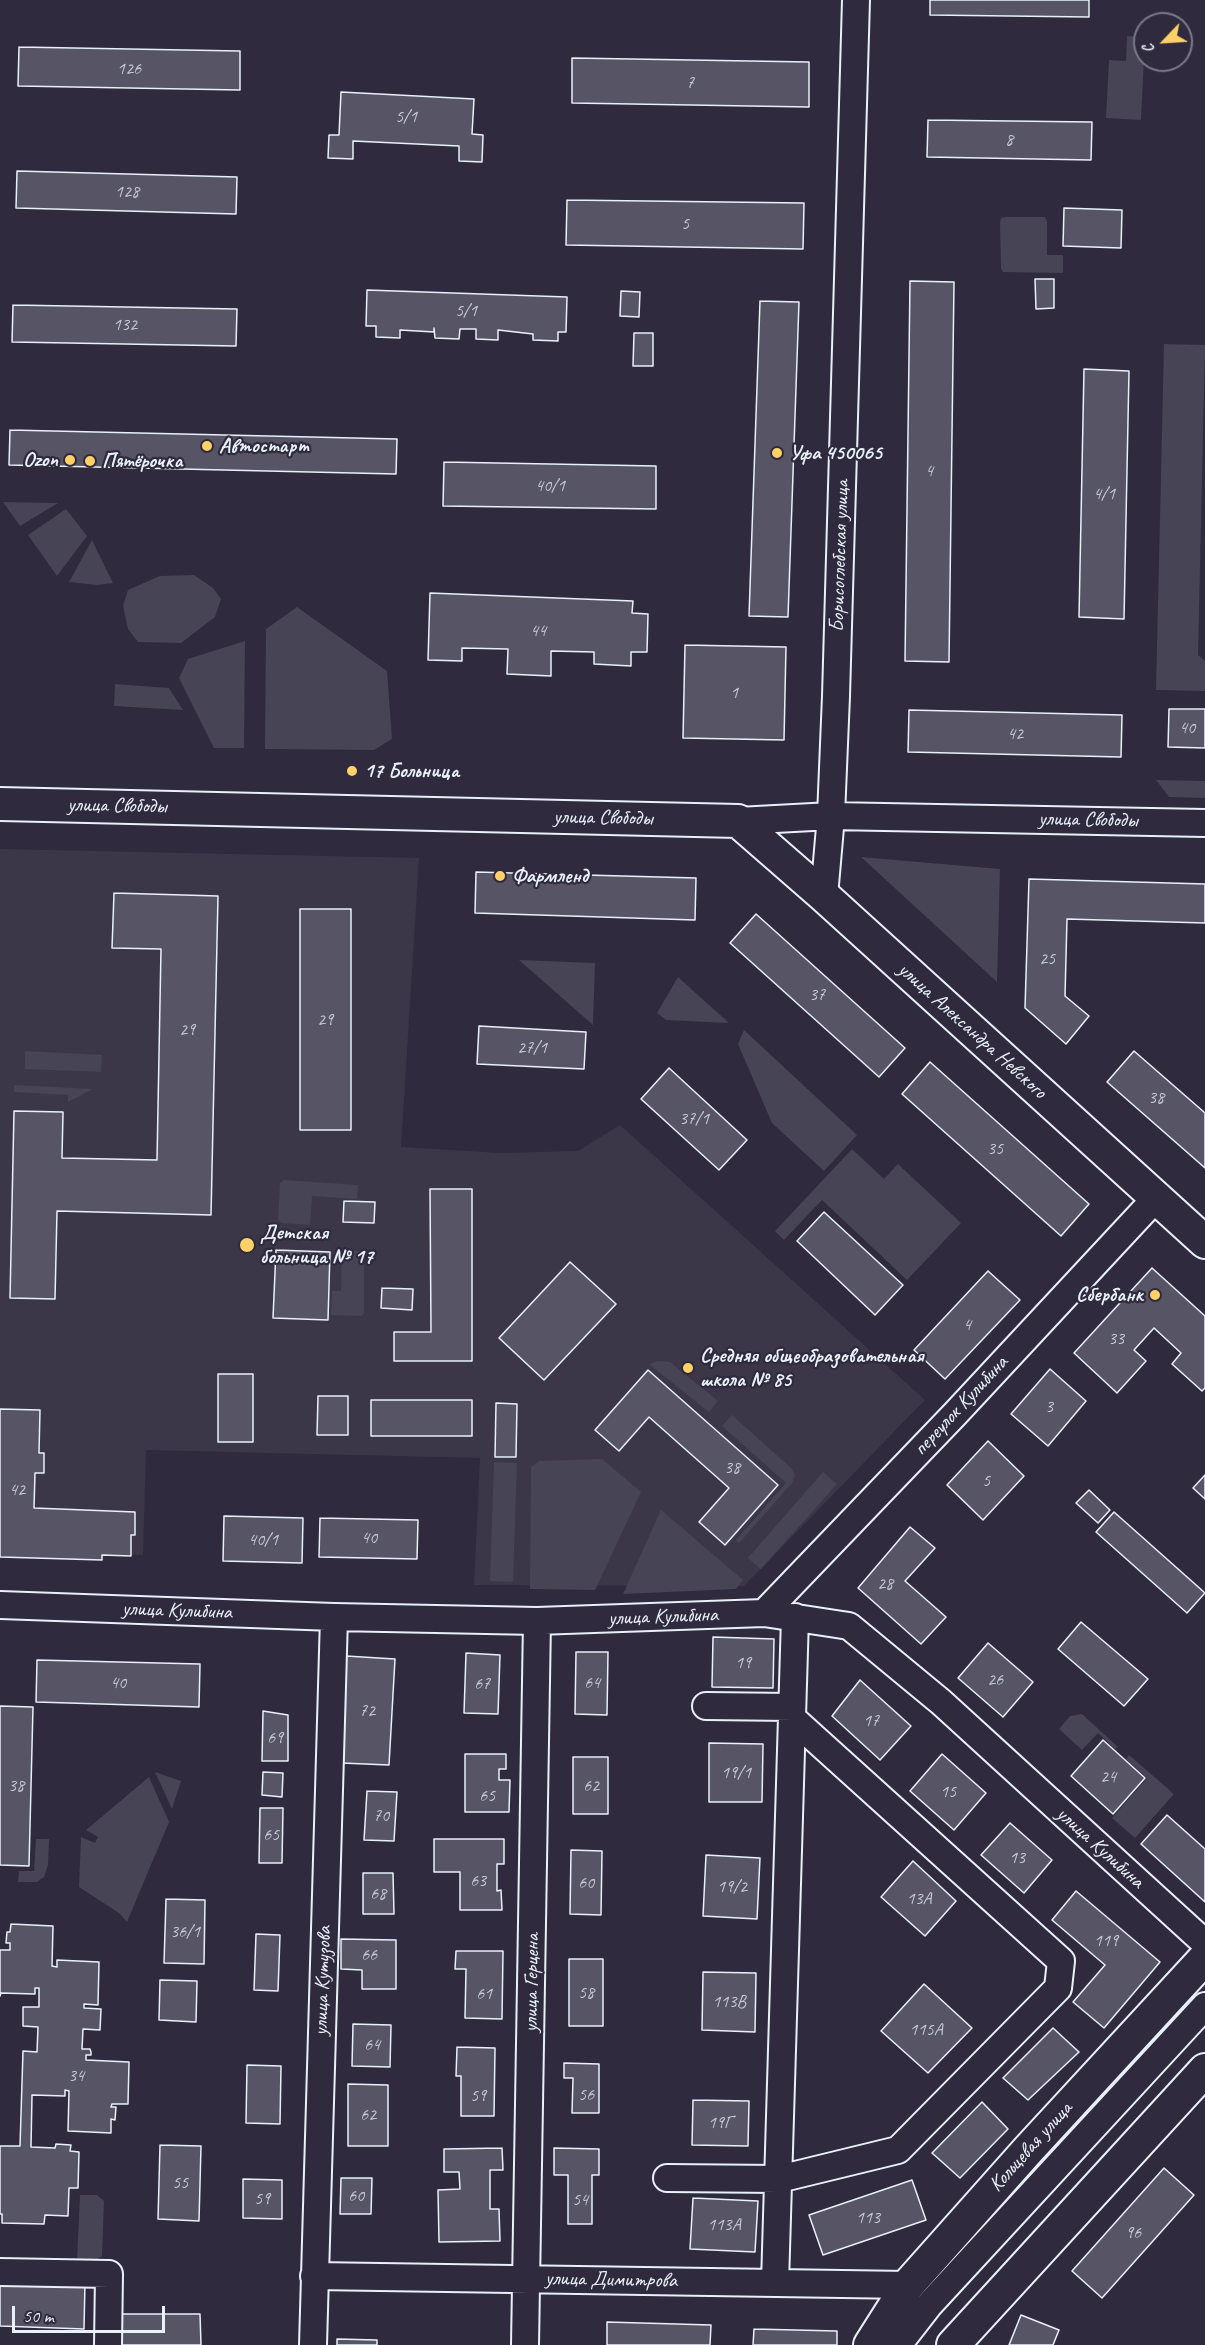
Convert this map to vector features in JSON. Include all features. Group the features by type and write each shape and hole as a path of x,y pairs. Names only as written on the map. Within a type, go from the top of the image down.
{"main road":[{"name":"улица Свободы","path":"0,804 738,821"},
{"name":"улица Александра Невского","path":"738,821 824,896 1205,1242"},
{"name":"Кольцевая улица","path":"870,2345 908,2285 1028,2150 1205,1958"},
{"path":"953,2345 1205,2070"}],"street":[{"name":"Борисоглебская улица","path":"824,896 831,816 856,0"},
{"name":"улица Свободы","path":"738,821 831,816 1205,823"},
{"name":"переулок Кулибина","path":"764,1612 963,1406 1156,1198"},
{"name":"улица Кулибина","path":"0,1605 537,1622 764,1612 849,1626 940,1702 1205,1943"},
{"name":"улица Кутузова","path":"313,2345 334,1617"},
{"path":"776,2283 795,1617"},
{"name":"улица Герцена","path":"525,2345 537,1622"},
{"path":"667,2178 778,2180 898,2150 1058,1988 1061,1961 792,1713 705,1706"},
{"path":"897,2345 929,2305 1205,2006"},
{"path":"0,2272 109,2274 108,2345"},
{"name":"улица Димитрова","path":"314,2276 908,2285"}],"shaded area":[{"path":"1127,36 1133,36 1133,72 1143,72 1141,120 1106,118 1109,60 1126,61"},
{"path":"1045,217 1047,255 1063,255 1063,273 1003,272 1000,223 1001,218"},
{"path":"1164,344 1205,345 1198,655 1205,661 1205,691 1156,690"},
{"path":"3,502 58,503 20,526"},
{"path":"66,509 87,536 57,576 28,535"},
{"path":"92,540 113,583 97,585 69,582"},
{"path":"194,575 213,588 221,599 215,617 181,643 138,642 128,629 123,606 128,590 160,576"},
{"path":"297,607 387,671 392,739 374,750 265,749 266,629"},
{"path":"245,641 244,748 214,748 179,678 188,659"},
{"path":"115,684 169,688 183,710 114,706"},
{"path":"1156,780 1205,781 1205,798 1169,797"},
{"name":"Детская больница № 17","path":"0,849 419,858 401,1147 500,1153 578,1151 620,1125 925,1400 744,1586 474,1585 480,1458 146,1450 143,1555 0,1552"},
{"path":"861,857 1000,869 997,982"},
{"path":"519,960 595,963 593,1025"},
{"path":"678,977 729,1023 666,1020 657,1013"},
{"path":"744,1030 857,1135 824,1171 772,1123 738,1044"},
{"path":"25,1051 102,1055 101,1072 25,1069"},
{"path":"14,1085 93,1089 68,1102 68,1095 14,1092"},
{"path":"852,1149 884,1179 898,1164 961,1223 907,1280 822,1200 784,1240 775,1231"},
{"path":"284,1180 358,1185 357,1199 312,1196 310,1225 282,1223 278,1220 280,1183"},
{"path":"346,1251 361,1251 364,1256 364,1312 362,1316 331,1315 332,1291 341,1291 342,1254"},
{"path":"658,1361 670,1362 718,1401 709,1412 649,1364"},
{"path":"732,1415 791,1468 795,1475 792,1483 739,1543 736,1540 786,1483 722,1426"},
{"path":"602,1459 641,1492 595,1590 530,1589 531,1467 539,1461"},
{"path":"494,1462 517,1463 513,1582 490,1581"},
{"path":"823,1472 837,1484 761,1569 748,1558"},
{"path":"661,1510 743,1580 736,1589 623,1594"},
{"path":"1082,1714 1118,1747 1115,1749 1098,1733 1082,1750 1059,1729 1070,1716"},
{"path":"1129,1755 1174,1794 1135,1838 1112,1818 1147,1778 1126,1759"},
{"path":"155,1772 181,1781 172,1809"},
{"path":"149,1777 169,1822 127,1922 119,1913 79,1887 81,1837 95,1843 98,1837 86,1830"},
{"path":"36,1839 49,1839 48,1865 44,1877 37,1882 18,1882 19,1871 34,1871"},
{"path":"80,2195 97,2195 104,2201 102,2256 94,2261 77,2260"}],"building":[{"path":"930,0 1089,0 1089,17 930,15"},
{"path":"19,47 240,51 240,90 18,86"},
{"path":"572,58 809,62 809,107 572,103"},
{"path":"341,92 474,99 472,134 483,135 482,162 459,161 459,146 353,141 353,159 328,158 329,135 339,135"},
{"path":"928,120 1092,122 1091,160 927,157"},
{"path":"17,171 237,177 236,214 16,208"},
{"path":"567,200 804,203 803,249 566,245"},
{"path":"1064,208 1122,210 1121,248 1063,246"},
{"path":"1035,279 1054,279 1054,308 1036,309"},
{"path":"910,281 954,282 949,662 905,661"},
{"path":"367,290 567,297 566,332 558,332 558,341 533,340 533,334 498,330 498,340 476,339 476,329 460,329 459,339 435,338 434,328 434,332 400,330 400,338 376,337 376,326 366,326"},
{"path":"621,291 640,292 639,317 620,316"},
{"path":"760,301 799,302 788,617 749,616"},
{"path":"13,305 237,309 236,346 12,342"},
{"path":"634,333 653,333 653,366 633,366"},
{"path":"1084,369 1129,371 1124,619 1079,617"},
{"path":"10,430 397,439 396,474 9,465"},
{"path":"444,462 656,466 656,509 443,506"},
{"path":"430,593 633,601 632,613 648,614 647,652 631,652 631,666 594,664 594,652 551,651 551,676 507,674 508,649 462,648 462,661 428,660"},
{"path":"685,645 786,647 784,740 683,738"},
{"path":"1169,709 1205,709 1205,748 1168,747"},
{"path":"909,710 1122,715 1121,757 908,752"},
{"path":"476,872 696,878 695,920 475,913"},
{"path":"1029,879 1205,884 1205,923 1067,919 1065,996 1089,1016 1066,1044 1025,1008"},
{"path":"114,893 218,896 211,1215 57,1211 55,1299 10,1298 14,1111 63,1112 62,1158 157,1160 161,949 112,948"},
{"path":"300,909 351,909 351,1130 300,1130"},
{"path":"756,914 905,1048 879,1077 730,943"},
{"path":"479,1026 586,1032 584,1069 477,1064"},
{"path":"1134,1051 1205,1113 1205,1168 1107,1082"},
{"path":"930,1062 1089,1204 1061,1236 902,1094"},
{"path":"669,1068 747,1140 719,1170 641,1099"},
{"path":"430,1189 472,1189 472,1361 394,1361 394,1332 431,1332"},
{"path":"344,1201 375,1202 374,1223 343,1222"},
{"path":"824,1212 903,1285 875,1315 797,1241"},
{"path":"276,1250 330,1252 328,1320 273,1318"},
{"path":"570,1262 616,1304 544,1380 499,1338"},
{"path":"1152,1268 1205,1316 1205,1388 1202,1391 1172,1364 1181,1353 1154,1328 1134,1350 1146,1361 1117,1393 1074,1353"},
{"path":"988,1271 1020,1300 945,1379 914,1350"},
{"path":"382,1288 413,1289 412,1310 381,1308"},
{"path":"1050,1369 1086,1401 1048,1446 1011,1414"},
{"path":"648,1370 778,1485 725,1545 699,1522 729,1488 649,1417 619,1451 595,1430"},
{"path":"218,1374 253,1374 253,1442 218,1442"},
{"path":"318,1396 348,1396 348,1435 317,1435"},
{"path":"371,1400 472,1400 472,1436 371,1436"},
{"path":"496,1403 517,1404 516,1457 495,1457"},
{"path":"0,1409 40,1410 39,1453 44,1453 44,1473 35,1473 34,1508 135,1512 135,1535 131,1535 131,1556 102,1555 102,1560 0,1557"},
{"path":"988,1441 1024,1476 983,1520 947,1485"},
{"path":"1205,1475 1205,1499 1193,1488"},
{"path":"1089,1490 1110,1510 1098,1523 1076,1503"},
{"path":"1114,1512 1205,1593 1187,1613 1096,1532"},
{"path":"224,1516 303,1518 302,1563 223,1561"},
{"path":"320,1518 418,1520 417,1559 319,1557"},
{"path":"910,1527 935,1548 905,1581 946,1617 921,1644 858,1588"},
{"path":"1081,1622 1148,1679 1124,1706 1058,1649"},
{"path":"713,1637 774,1639 773,1688 712,1687"},
{"path":"988,1643 1033,1682 1003,1717 958,1678"},
{"path":"576,1652 608,1652 607,1715 575,1714"},
{"path":"466,1653 500,1655 498,1714 464,1713"},
{"path":"346,1656 395,1659 389,1765 341,1763"},
{"path":"37,1660 200,1664 199,1707 36,1702"},
{"path":"860,1680 911,1726 880,1760 832,1716"},
{"path":"0,1706 33,1707 29,1866 0,1865"},
{"path":"263,1711 288,1715 288,1761 262,1761"},
{"path":"1103,1740 1145,1778 1113,1814 1071,1776"},
{"path":"709,1743 763,1744 762,1802 709,1802"},
{"path":"465,1754 506,1754 506,1769 499,1769 499,1780 510,1780 509,1812 465,1812"},
{"path":"942,1754 986,1793 954,1830 910,1791"},
{"path":"573,1757 608,1757 608,1814 573,1814"},
{"path":"263,1772 283,1773 282,1797 262,1795"},
{"path":"367,1791 397,1792 394,1841 364,1840"},
{"path":"260,1808 283,1808 282,1863 259,1863"},
{"path":"1167,1815 1205,1849 1205,1902 1141,1844"},
{"path":"1010,1823 1052,1860 1024,1893 981,1855"},
{"path":"434,1839 504,1839 504,1864 497,1864 497,1891 501,1890 502,1910 460,1910 460,1872 434,1872"},
{"path":"571,1850 602,1851 601,1915 570,1914"},
{"path":"706,1855 760,1858 757,1919 703,1916"},
{"path":"913,1861 956,1901 925,1936 881,1897"},
{"path":"363,1873 393,1873 394,1914 363,1914"},
{"path":"1076,1891 1160,1962 1104,2028 1073,2002 1105,1965 1052,1920"},
{"path":"166,1899 205,1900 204,1964 164,1963"},
{"path":"11,1924 53,1926 52,1966 57,1967 57,1960 99,1962 98,2005 84,2004 84,2008 101,2009 100,2030 83,2029 82,2049 90,2049 91,2055 86,2055 86,2060 129,2062 128,2104 112,2104 111,2107 116,2107 115,2120 111,2119 111,2133 68,2131 69,2091 65,2090 65,2096 32,2095 31,2147 55,2148 56,2144 71,2145 70,2151 79,2152 78,2188 69,2188 68,2216 45,2215 44,2224 2,2223 2,2214 0,2214 0,2146 20,2146 23,2051 37,2052 38,2027 23,2026 23,2007 39,2007 39,1988 35,1988 35,1994 1,1993 0,1996 0,1950 10,1950 10,1943 6,1943 7,1932 10,1932"},
{"path":"256,1934 280,1935 278,1991 254,1990"},
{"path":"341,1939 396,1940 396,1989 362,1989 362,1970 341,1969"},
{"path":"456,1951 503,1951 502,2019 465,2018 466,1969 455,1969"},
{"path":"569,1959 603,1959 603,2026 569,2026"},
{"path":"703,1972 756,1973 755,2032 702,2030"},
{"path":"160,1980 197,1981 196,2022 159,2020"},
{"path":"924,1984 972,2028 928,2073 881,2031"},
{"path":"353,2024 391,2025 390,2067 352,2066"},
{"path":"1053,2028 1079,2052 1028,2100 1003,2078"},
{"path":"457,2047 495,2048 494,2116 461,2116 461,2076 456,2076"},
{"path":"564,2063 599,2064 599,2113 572,2113 573,2078 564,2078"},
{"path":"247,2065 281,2066 280,2124 246,2123"},
{"path":"348,2084 388,2085 388,2146 348,2146"},
{"path":"693,2100 749,2101 748,2146 692,2145"},
{"path":"982,2102 1008,2129 960,2178 932,2153"},
{"path":"160,2145 201,2146 199,2221 158,2219"},
{"path":"502,2148 503,2170 490,2170 490,2209 499,2209 500,2241 439,2242 438,2190 460,2189 459,2172 444,2172 444,2149"},
{"path":"554,2148 599,2149 599,2175 592,2175 592,2224 568,2224 568,2175 554,2175"},
{"path":"1164,2168 1194,2195 1102,2298 1072,2271"},
{"path":"341,2178 372,2178 371,2214 340,2214"},
{"path":"243,2179 282,2180 282,2219 243,2218"},
{"path":"912,2180 926,2220 823,2255 809,2215"},
{"path":"693,2198 758,2201 755,2252 690,2249"},
{"path":"0,2280 85,2282 84,2329 0,2326"},
{"path":"116,2314 200,2314 201,2345 116,2345"},
{"path":"1021,2315 1059,2330 1053,2345 1009,2345"},
{"path":"607,2322 711,2325 710,2345 607,2345"},
{"path":"754,2329 837,2331 837,2345 753,2345"},
{"path":"337,2339 377,2340 377,2345 337,2345"}],"place":[{"name":"Автостарт","path":"207,446"},
{"name":"Уфа 450065","path":"777,453"},
{"name":"Ozon","path":"70,460"},
{"name":"Пятёрочка","path":"90,461"},
{"name":"17 Больница","path":"352,771"},
{"name":"Фармленд","path":"500,876"},
{"name":"Детская больница № 17","path":"247,1245"},
{"name":"Сбербанк","path":"1155,1295"},
{"name":"Средняя общеобразовательная школа № 85","path":"688,1368"}]}
